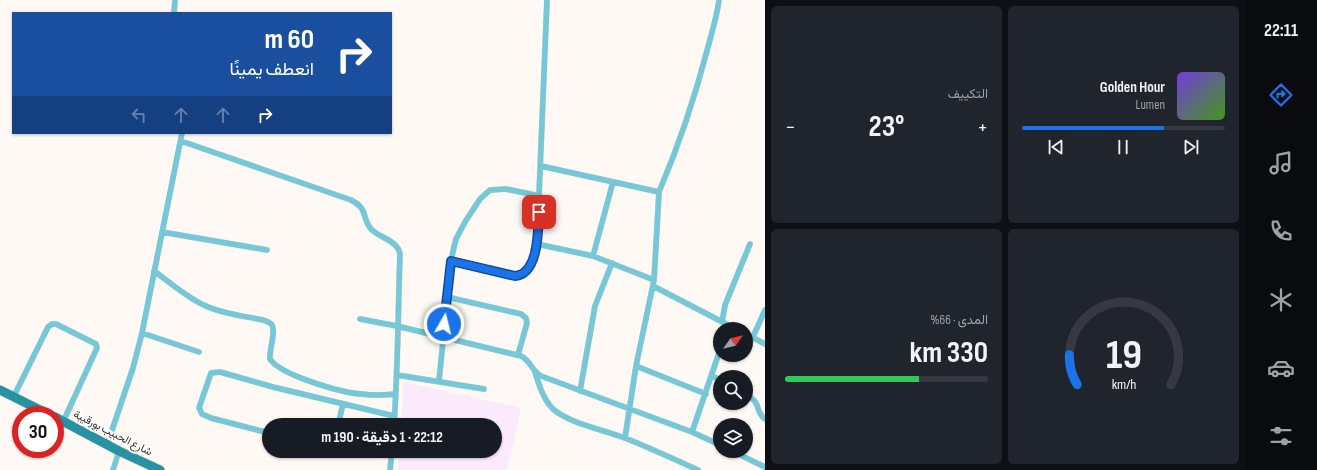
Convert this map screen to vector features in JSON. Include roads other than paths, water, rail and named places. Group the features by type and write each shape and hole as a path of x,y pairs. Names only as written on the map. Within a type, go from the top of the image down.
{"main road":[{"path":"0,390 33,406"},
{"name":"شارع الحبيب بورقيبة","path":"64,423 160,470"}],"street":[{"path":"174,12 175,0"},
{"path":"451,261 515,276 525,273 529,267 537,244 547,0"},
{"path":"625,438 636,366 654,283 659,192 679,143 704,62 719,0"},
{"path":"107,445 133,368 142,333 182,134"},
{"path":"181,141 344,198 360,206 370,228 395,245 399,250 397,375 394,416 273,387 220,372 211,373 199,408 202,414 262,431"},
{"path":"541,166 659,192"},
{"path":"593,256 613,182"},
{"path":"439,381 442,337 451,261 456,239 463,225 480,199 490,190 506,189 540,196"},
{"path":"162,232 267,250"},
{"path":"537,244 593,256 612,263 654,283 722,322 725,305 750,244"},
{"path":"580,391 590,328 596,306 612,263"},
{"path":"154,271 195,301 205,306 216,310 270,322 273,330 270,359 279,367 305,379 356,394 396,394"},
{"path":"447,297 521,314 526,318 527,323 518,355"},
{"path":"765,310 753,337 765,344"},
{"path":"360,319 397,326 524,357 535,372 544,398 558,412 580,422 625,438 698,470"},
{"path":"14,396 48,327 52,324 56,324 96,344 97,348 64,411"},
{"path":"142,333 199,352"},
{"path":"692,432 716,362"},
{"path":"636,366 706,394"},
{"path":"535,372 580,391 692,432 713,442"},
{"path":"397,375 484,389"},
{"path":"753,400 756,402 760,414 765,419"},
{"path":"340,418 343,404"},
{"path":"113,470 119,451"},
{"path":"390,470 391,458"},
{"path":"746,458 765,467"}]}
